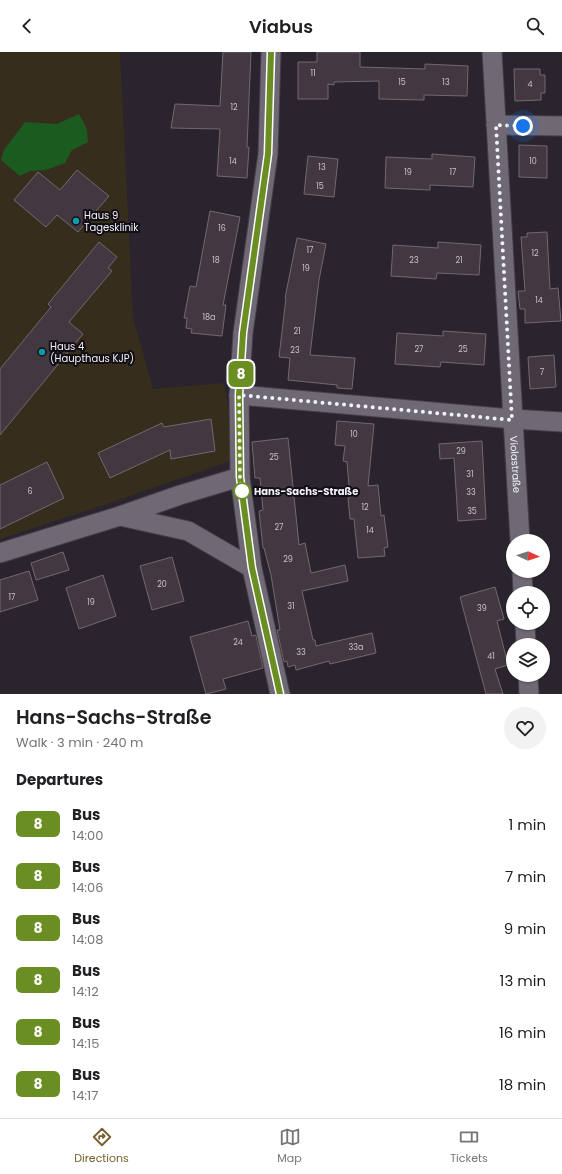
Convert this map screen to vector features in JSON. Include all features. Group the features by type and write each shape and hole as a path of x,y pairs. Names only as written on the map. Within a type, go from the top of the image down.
{"street":[{"path":"271,52 268,154 243,333 239,395 240,477 252,568 280,694"},
{"name":"Violastraße","path":"492,52 520,534"},
{"path":"496,125 562,126"},
{"path":"239,395 512,420 562,422"},
{"path":"0,552 120,516 180,495 240,477"},
{"path":"120,516 188,531 252,568"},
{"path":"528,682 529,694"}],"shaded area":[{"path":"0,52 120,52 133,317 153,389 224,383 228,405 230,461 116,501 0,539"}],"green space":[{"path":"79,114 87,129 88,142 72,150 65,163 46,170 30,171 20,176 1,160 4,150 25,122 57,124"}],"building":[{"path":"223,52 251,52 247,178 217,176 220,129 171,128 175,104 220,106"},
{"path":"317,52 360,52 360,67 425,69 425,64 468,66 467,96 424,95 424,100 379,99 379,81 334,82 334,85 328,84 328,99 298,99 298,62 317,62"},
{"path":"514,69 540,69 540,75 545,75 545,93 541,93 541,100 515,101"},
{"path":"519,145 547,146 547,178 519,177"},
{"path":"432,154 475,157 473,187 430,185 430,190 385,188 386,157 432,159"},
{"path":"308,156 338,159 334,197 304,194"},
{"name":"Haus 9 Tagesklinik","path":"77,170 109,196 78,232 57,215 46,227 14,200 38,172 60,190"},
{"path":"210,211 240,217 223,305 226,305 222,336 191,333 192,329 186,328 187,318 184,318 190,286 196,287"},
{"path":"547,232 550,289 558,288 561,321 525,323 525,309 520,309 518,291 525,291 521,237 527,237 527,233"},
{"path":"297,238 326,244 319,280 310,355 355,358 352,389 337,388 337,385 288,380 290,358 279,357 285,298"},
{"name":"Haus 4 (Haupthaus KJP)","path":"99,242 117,257 108,268 112,271 69,322 83,334 0,435 0,369 51,307 48,304"},
{"path":"438,242 481,245 479,275 437,273 436,279 391,276 393,245 438,248"},
{"path":"443,331 486,334 484,365 441,362 440,367 395,364 397,333 443,336"},
{"path":"554,355 556,387 530,389 528,357"},
{"path":"211,419 215,451 171,459 170,450 110,478 98,453 162,423 164,427"},
{"path":"337,421 374,424 368,486 378,485 381,516 384,515 388,547 384,548 385,556 358,558 354,519 350,519 347,462 343,461 345,446 335,445"},
{"path":"288,438 299,545 305,543 311,573 345,565 348,581 302,591 313,640 315,640 316,646 372,633 376,653 330,664 329,661 296,670 295,665 288,667 287,661 284,662 277,630 280,630 271,575 263,548 259,511 263,510 260,478 255,478 252,442"},
{"path":"482,441 486,519 458,521 454,458 440,459 439,444"},
{"path":"47,462 64,498 0,529 0,485"},
{"path":"63,552 69,570 36,580 31,563"},
{"path":"172,557 184,601 152,610 140,566"},
{"path":"29,571 38,600 0,612 0,580"},
{"path":"103,575 116,616 79,629 66,588"},
{"path":"495,587 504,619 497,621 506,657 506,666 495,669 503,694 486,694 460,597"},
{"path":"248,621 252,636 256,635 263,668 223,679 226,689 206,694 190,637"}],"bus line":[{"name":"8","path":"271,52 268,154 243,333 239,395 240,477 252,568 276,682 280,694"}],"place":[{"name":"Haus 9 Tagesklinik","path":"76,221"},
{"name":"Haus 4 (Haupthaus KJP)","path":"42,352"},
{"name":"Hans-Sachs-Straße","path":"242,491"}],"route":[{"path":"242,491 240,477 239,395 512,420 496,125 523,126"}]}
